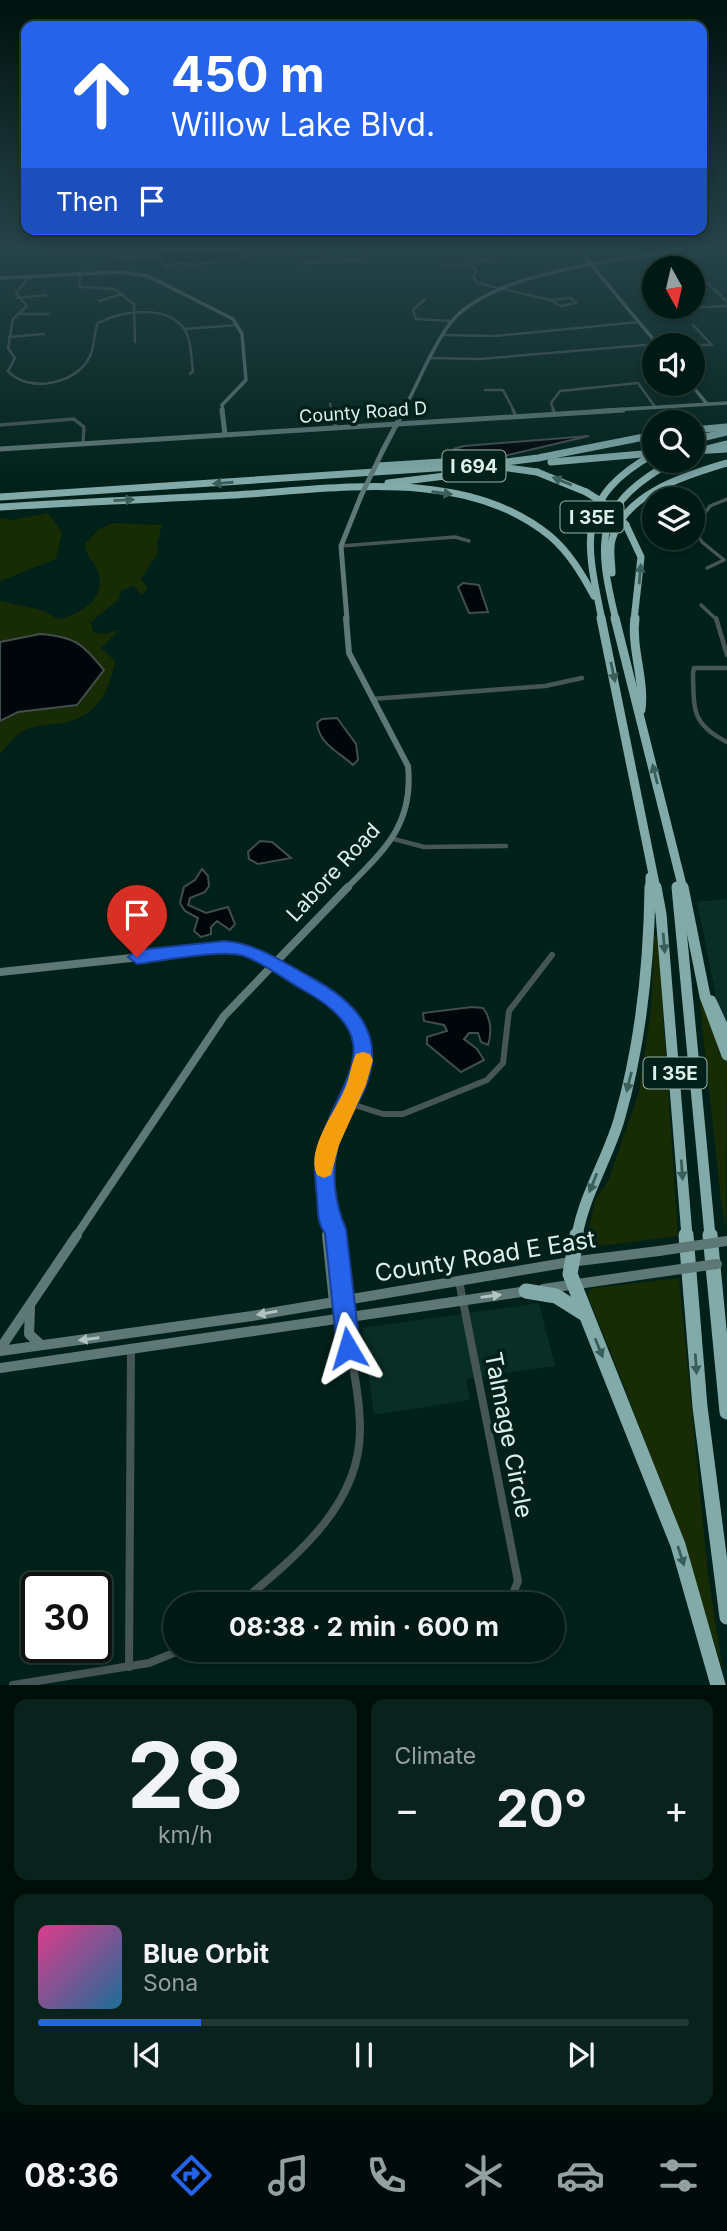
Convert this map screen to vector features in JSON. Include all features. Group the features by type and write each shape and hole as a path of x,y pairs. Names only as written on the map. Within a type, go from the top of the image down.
{"highway":[{"path":"705,430 727,429"},
{"path":"705,436 727,429"},
{"name":"I 694","path":"0,497 513,462 642,437"},
{"path":"705,449 727,444"},
{"path":"705,451 727,450"},
{"name":"I 694","path":"0,507 300,491 642,454"},
{"path":"291,478 383,465 458,461 537,472 586,492 607,505 626,525 641,557 633,634 643,696 640,714"},
{"name":"I 35E","path":"642,461 625,472 608,488 589,526 588,552 661,914 700,1407 727,1617"},
{"path":"610,584 612,540 627,514 662,488 687,476 727,463"},
{"name":"I 35E","path":"654,473 634,486 617,504 607,523 603,544 640,714 670,834 691,1025 727,1412"},
{"path":"300,491 426,491 480,501 504,510 528,521 566,550 599,606"},
{"path":"670,834 710,1014 727,1055"},
{"path":"650,852 649,943 637,1048 618,1123 580,1214 570,1262 573,1284 678,1545 718,1685"},
{"path":"704,988 727,1036"},
{"path":"526,1291 556,1296 585,1315"}],"street":[{"path":"11,328 8,348 15,358 8,369 10,375 21,381 43,383 64,379 81,369 90,357 91,342 96,328"},
{"path":"135,342 136,328"},
{"path":"190,374 193,371 190,343 184,329 202,328"},
{"path":"225,435 222,405 246,380 239,328"},
{"name":"Labore Road","path":"0,1350 224,1016 394,839 407,805 411,783 408,766 349,653 341,546 383,450 447,328"},
{"path":"443,335 494,336 581,328"},
{"path":"9,337 44,334"},
{"path":"430,358 479,359 642,345"},
{"path":"555,414 551,404 560,391 638,383 655,407"},
{"path":"485,390 503,390 516,416"},
{"path":"701,396 707,404"},
{"name":"County Road D","path":"0,449 727,402"},
{"path":"330,404 335,428"},
{"path":"0,425 74,419 84,427 83,443"},
{"path":"707,568 725,560 702,542 694,528 710,506 727,499"},
{"path":"341,546 455,537 469,541"},
{"path":"701,605 712,611 721,625 727,656"},
{"path":"727,668 694,668 696,718 705,733 727,742"},
{"path":"372,699 545,686 582,678"},
{"path":"394,839 429,850 491,844 506,846"},
{"path":"0,972 225,948 246,949 332,998 354,1020 362,1042 363,1063 326,1156 325,1182 330,1223 335,1229 339,1301 344,1318 359,1446 351,1483 334,1514 302,1549 253,1592"},
{"path":"348,1103 383,1114 403,1114 487,1080 503,1063 509,1011 552,955"},
{"name":"County Road E East","path":"0,1350 339,1301 570,1262 727,1241"},
{"name":"County Road E East","path":"0,1368 727,1263"},
{"name":"Talmage Circle","path":"459,1281 518,1581 514,1592"},
{"path":"35,1296 29,1314 28,1334 36,1343 48,1345"},
{"path":"129,1667 131,1349"},
{"path":"13,1685 129,1667 163,1657"}],"shaded area":[{"path":"589,436 504,456 453,449 464,446"},
{"path":"463,583 479,585 488,612 469,613 458,587"},
{"path":"40,634 62,637 77,643 104,670 77,705 18,712 0,721 0,642"},
{"path":"337,718 356,744 358,760 353,765 330,747 319,730 317,723 322,719"},
{"path":"260,841 272,842 291,858 258,864 249,859 248,852"},
{"path":"202,869 208,876 209,886 205,892 190,898 188,905 206,913 228,907 235,924 230,930 217,921 211,927 211,934 201,937 194,931 198,918 185,911 180,903 184,887 195,880"},
{"path":"727,899 727,1031 720,1016 697,902"},
{"path":"483,1008 486,1012 490,1025 489,1040 488,1045 481,1042 478,1033 469,1033 464,1039 477,1049 484,1060 461,1072 427,1044 427,1037 447,1031 444,1025 424,1021 423,1013"},
{"path":"539,1303 555,1366 466,1379 470,1400 374,1415 362,1328"}],"green space":[{"path":"48,513 62,532 56,559 0,581 0,518 12,520"},
{"path":"113,523 162,525 157,543 158,553 141,579 148,589 141,595 134,586 122,590 119,599 91,622 93,632 105,634 119,630 101,648 115,661 106,691 95,707 87,713 67,722 24,731 0,754 0,721 18,712 76,705 40,634 0,642 0,601 42,610 58,619 84,609 96,596 100,579 85,544 99,529"},
{"path":"658,935 678,1236 585,1248 595,1200 608,1181 639,1092 651,1009 654,936"},
{"path":"698,988 727,1061 726,1231 721,1200"},
{"path":"679,1278 708,1575 723,1670 660,1482 588,1297 588,1292 594,1288"}],"slow traffic":[{"path":"324,1168 329,1144 361,1074 363,1060"}],"route":[{"path":"137,957 234,947 246,949 332,998 341,1004 354,1020 362,1042 361,1074 329,1144 324,1170 330,1223 335,1229 348,1348"}]}
